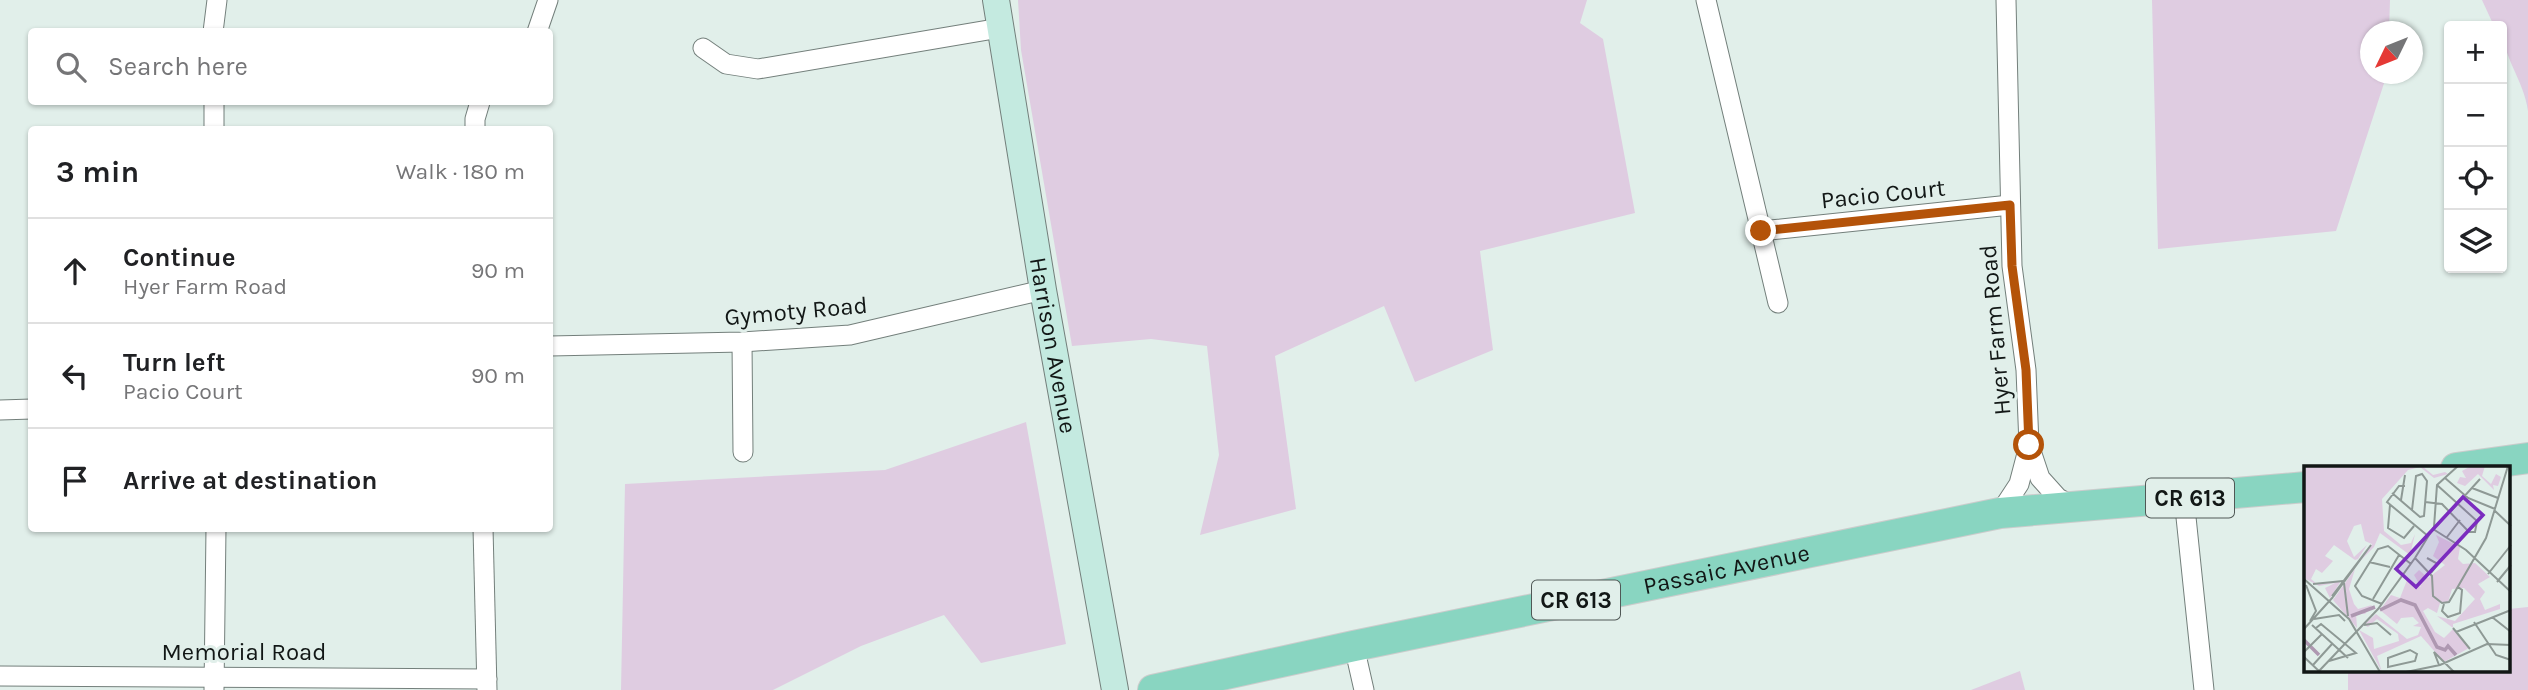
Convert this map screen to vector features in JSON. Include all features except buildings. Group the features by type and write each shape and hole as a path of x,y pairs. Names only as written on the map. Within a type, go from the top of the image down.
{"main road":[{"path":"2470,466 2528,458"},
{"name":"Passaic Avenue","path":"1153,690 2000,513 2304,487"}],"street":[{"path":"214,28 217,0"},
{"path":"538,28 548,0"},
{"name":"Harrison Avenue","path":"996,0 1115,690"},
{"path":"1706,0 1778,303"},
{"name":"Hyer Farm Road","path":"2006,0 2012,266 2026,370 2029,445 2040,478 2058,498 2074,507"},
{"path":"703,48 726,64 758,69 1000,27"},
{"path":"214,105 214,126"},
{"name":"Pacio Court","path":"1761,231 2010,205"},
{"name":"Gymoty Road","path":"553,346 742,342 850,335 1044,290"},
{"path":"742,342 743,452"},
{"path":"0,410 28,409"},
{"name":"Hyer Farm Road","path":"2000,513 2019,484 2029,445"},
{"path":"2183,498 2204,690"},
{"path":"214,683 216,532"},
{"path":"483,532 487,685"},
{"path":"1354,646 1364,690"},
{"name":"Memorial Road","path":"0,676 214,683 487,685"}],"shaded area":[{"path":"1018,0 1587,0 1580,23 1603,39 1635,213 1480,251 1493,350 1415,382 1384,306 1275,356 1296,509 1200,535 1219,455 1207,346 1151,339 1072,346 1021,50"},
{"path":"2152,0 2390,0 2389,21 2360,21 2360,84 2384,84 2336,231 2158,249"},
{"path":"2482,0 2528,0 2528,111 2507,51 2507,21 2492,21"},
{"path":"1026,422 1066,644 981,663 944,615 861,646 773,690 621,690 625,484 885,470"},
{"path":"2528,607 2528,690 2348,690 2348,672 2510,672 2510,609"},
{"path":"2020,671 2025,690 1971,690"}],"route":[{"path":"1761,231 2010,205 2012,266 2026,370 2029,445"}]}
